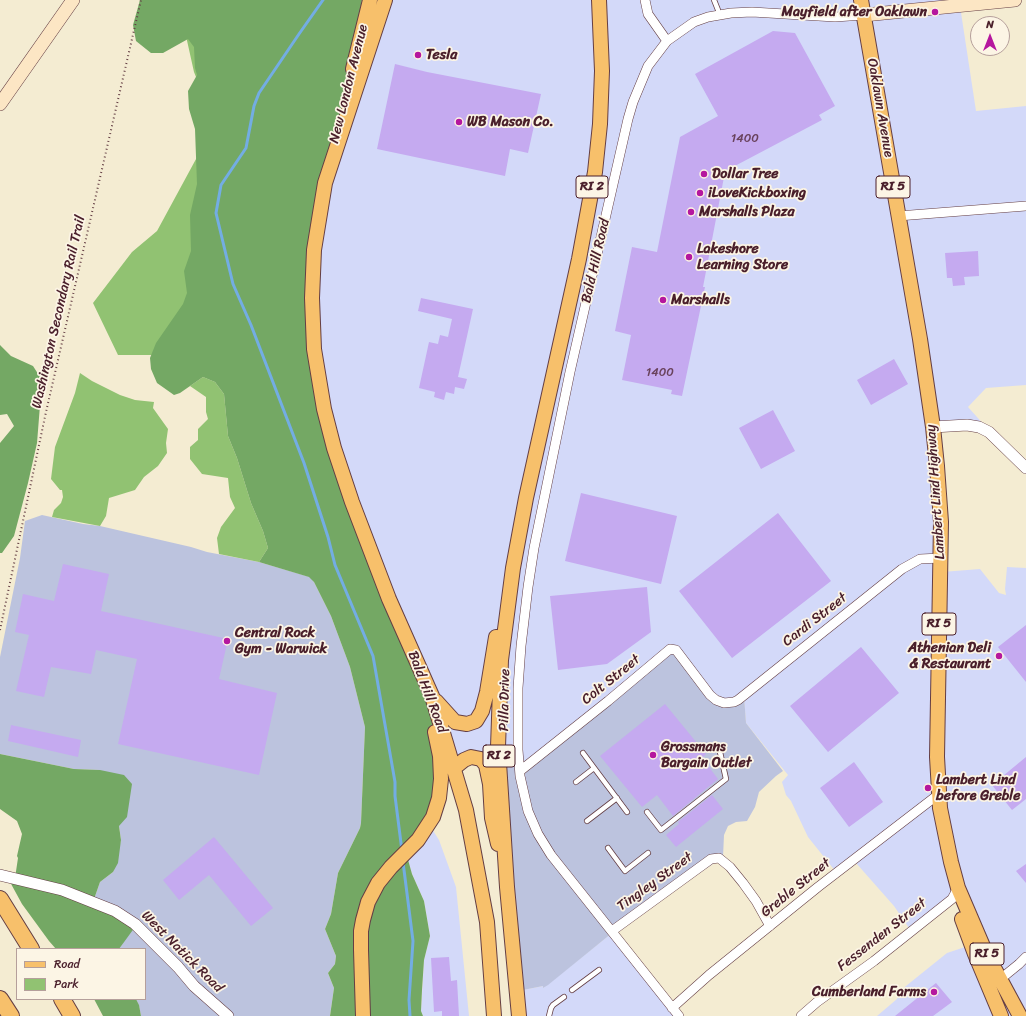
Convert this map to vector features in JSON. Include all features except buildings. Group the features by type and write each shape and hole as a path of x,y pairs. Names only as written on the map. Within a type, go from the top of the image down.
{"highway":[{"path":"0,899 30,948"},
{"path":"0,999 11,1016"},
{"path":"63,1000 72,1016"}],"main road":[{"path":"0,104 73,0"},
{"path":"348,88 362,0"},
{"name":"New London Avenue","path":"329,169 370,0"},
{"path":"329,169 385,0"},
{"path":"593,0 602,71"},
{"name":"RI 2","path":"519,1016 507,887 498,747 501,660 513,568 526,498 579,259 595,172 600,124 602,71 599,0"},
{"name":"Oaklawn Avenue","path":"861,0 923,358"},
{"path":"864,15 1015,0"},
{"name":"Bald Hill Road","path":"329,169 320,213 314,258 314,349 318,379 333,442 352,502 389,599 432,696 466,810 487,922 494,1016"},
{"name":"Lambert Lind Highway","path":"923,358 933,427 941,515 937,757 940,808 958,888 985,951 1020,1016"},
{"path":"432,696 455,722 467,724 476,721 480,716 487,692 490,667 510,559 526,498"},
{"path":"364,1016 361,931 362,920 368,902 378,883 391,867 418,840 433,817 439,798 441,779 440,756 422,675"},
{"path":"454,768 464,760 471,757 481,759 486,765 490,784 492,818 507,887"},
{"name":"Lambert Lind Highway","path":"958,888 961,916 1001,1016"},
{"path":"515,975 523,1016"}],"street":[{"path":"645,0 648,14 667,41"},
{"name":"Bald Hill Road","path":"570,372 626,126 633,102 648,66 667,41 694,22 720,15 752,12 835,17 864,15"},
{"path":"898,216 1026,206"},
{"name":"Pilla Drive","path":"570,372 534,548 528,587 518,688 518,750 520,771 528,811 538,834 550,854 612,931 674,1012 679,1016"},
{"path":"933,427 967,425 989,432 1026,468"},
{"name":"Cardi Street","path":"710,695 716,700 724,703 738,700 902,569 920,559 941,558"},
{"name":"Colt Street","path":"520,771 608,701 670,649 676,650 710,695"},
{"name":"Greble Street","path":"674,1012 709,975 818,887 939,794"},
{"name":"Tingley Street","path":"612,931 688,875 711,859 716,858 723,860 734,872 756,901 770,926"},
{"name":"West Natick Road","path":"0,876 62,890 115,910 135,924 178,967 194,986 228,1016"},
{"name":"Fessenden Street","path":"801,1016 817,1002 874,961 952,899 958,888"},
{"path":"1003,977 1026,957"}],"lane":[{"path":"714,0 720,15"},
{"path":"647,812 661,830 726,779 720,752"},
{"path":"582,753 627,812"},
{"path":"576,782 594,768"},
{"path":"587,821 617,798"},
{"path":"608,848 625,871 648,853"},
{"path":"572,990 599,970"},
{"path":"549,1016 553,1005 564,997"}],"path":[{"name":"Washington Secondary Rail Trail","path":"0,630 46,412 141,0"}],"shaded area":[{"path":"385,0 952,0 960,6 976,111 1026,106 1026,385 986,388 968,407 986,427 939,427 942,572 980,569 999,593 1006,595 1005,589 1007,567 1026,568 1026,1016 877,1016 897,999 901,990 947,953 971,945 960,892 911,931 894,906 856,863 836,872 808,837 791,801 786,795 782,782 788,775 746,723 744,697 531,762 491,780 472,759 458,771 389,599 320,380 315,242 339,135"},
{"path":"42,515 83,524 100,526 207,552 259,562 310,577 314,582 331,616 350,667 365,727 361,823 338,873 331,914 325,929 336,956 335,964 328,973 334,988 330,1016 141,1016 136,1000 146,1000 146,948 120,948 123,943 93,902 100,882 113,872 121,840 119,826 100,770 74,769 0,754 0,657 20,558 25,521"},
{"path":"669,648 708,693 722,701 744,696 746,723 783,771 759,792 755,807 747,821 736,822 728,826 724,835 723,857 612,933 548,985 543,988 543,986 523,990 502,766 518,764 522,768"},
{"path":"432,829 439,840 456,887 469,1016 423,1016 421,1011 424,960 430,936 424,901 412,874 406,853"},
{"path":"612,933 680,1016 520,1016 523,990 543,986 543,988"}],"green space":[{"path":"140,0 362,0 355,37 354,64 351,82 325,183 314,323 326,417 423,676 441,759 439,798 407,856 412,874 424,901 430,936 424,960 421,1011 423,1016 330,1016 334,988 328,973 335,964 336,956 325,929 331,914 338,873 361,823 365,727 350,667 331,616 314,582 309,577 259,562 268,548 228,436 224,394 215,382 203,377 180,393 174,395 157,383 151,369 150,358 156,343 183,304 187,293 184,271 191,251 190,215 197,184 195,129 189,109 188,91 197,75 195,68 194,47 188,39 163,53 151,53 136,41 133,25"},
{"path":"178,0 263,147 357,656 236,361 175,355 118,355 93,303 132,252 157,231 215,124 194,72"},
{"path":"0,345 11,356 33,366 42,380 37,443 28,483 14,536 2,553 0,553 0,443 14,426 7,414 0,415"},
{"path":"80,373 92,381 120,395 135,400 154,402 153,408 168,429 166,443 167,453 158,466 144,477 135,490 109,498 106,516 100,526 52,517 54,510 61,503 63,497 62,490 60,490 51,479 55,447 75,393"},
{"path":"203,377 215,382 224,394 228,436 268,548 259,562 219,554 217,538 221,527 235,508 230,497 228,478 202,474 190,459 190,447 198,440 198,429 208,419 206,412 206,397 190,386"},
{"path":"0,754 74,769 100,770 124,775 132,784 127,817 119,826 121,840 118,863 113,872 100,882 93,902 135,927 120,948 55,948 49,941 22,904 10,882 15,878 17,856 22,834 17,821 0,809"},
{"path":"95,1000 136,1000 141,1016 103,1016"}],"waterway":[{"path":"323,0 259,93 254,106 246,148 221,185 216,213 233,284 251,325 304,463 328,537 335,565 373,656 395,782 395,796 402,851"},
{"path":"403,862 413,941 409,1000 410,1016"}],"place":[{"name":"Mayfield after Oaklawn","path":"935,12"},
{"name":"Tesla","path":"418,55"},
{"name":"WB Mason Co.","path":"459,122"},
{"name":"Dollar Tree","path":"704,174"},
{"name":"iLoveKickboxing","path":"700,193"},
{"name":"Marshalls Plaza","path":"691,212"},
{"name":"Lakeshore Learning Store","path":"689,257"},
{"name":"Marshalls","path":"663,300"},
{"name":"Central Rock Gym - Warwick","path":"227,641"},
{"name":"Athenian Deli & Restaurant","path":"999,656"},
{"name":"Grossmans Bargain Outlet","path":"653,755"},
{"name":"Lambert Lind before Greble","path":"928,788"},
{"name":"Cumberland Farms","path":"934,992"}]}
